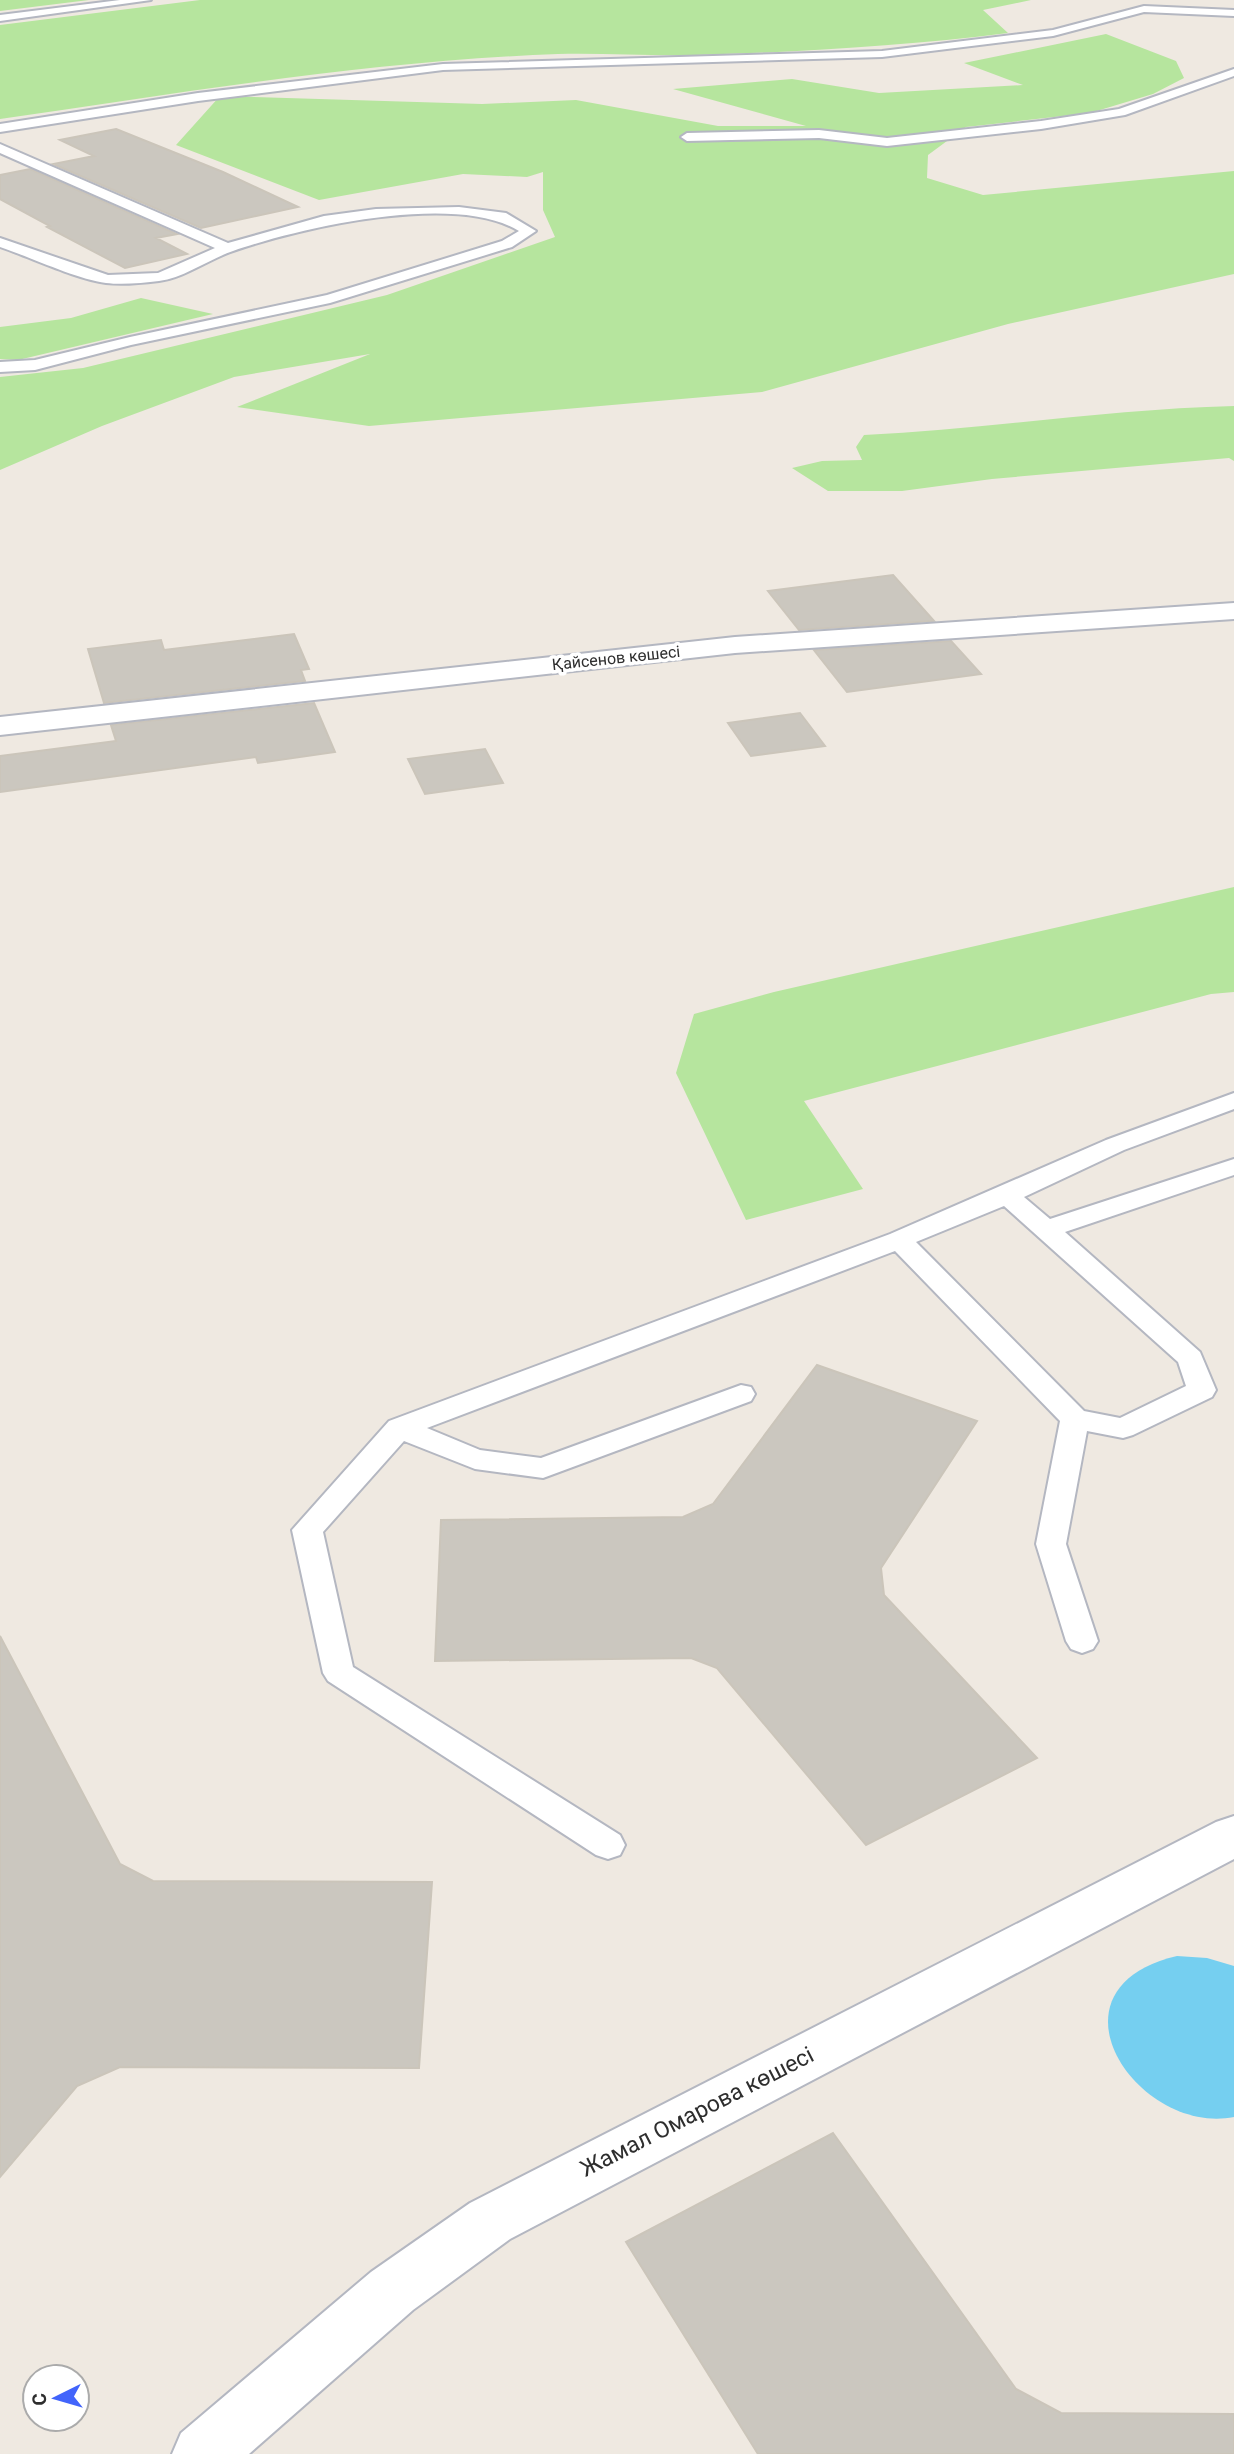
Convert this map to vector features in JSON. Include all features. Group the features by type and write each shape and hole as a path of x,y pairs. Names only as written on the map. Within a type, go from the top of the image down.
{"street":[{"name":"Қайсенов көшесі","path":"0,726 735,645 1234,611"},
{"name":"Жамал Омарова көшесі","path":"203,2454 392,2291 489,2221 1234,1836"}],"lane":[{"path":"0,18 146,0"},
{"path":"0,128 198,97 443,67 883,54 1054,33 1124,12 1144,9 1234,13"},
{"path":"687,137 819,134 887,142 1041,125 1121,112 1234,72"},
{"path":"0,148 227,248"},
{"path":"0,243 107,279 160,277 227,248 324,220 376,213 459,211 506,217 529,231 507,244 330,299 130,341 36,365 0,367"},
{"path":"608,1845 339,1674 307,1530 400,1428 899,1240 1007,1195 1115,1145 1234,1100"},
{"path":"1048,1229 1234,1167"},
{"path":"899,1240 1076,1419 1123,1428 1202,1390 1189,1358 1007,1195"},
{"path":"400,1428 475,1459 543,1468 741,1394"},
{"path":"1076,1419 1051,1544 1082,1641"}],"green space":[{"path":"0,0 89,0 0,11"},
{"path":"200,0 1031,0 983,10 1008,33 969,38 774,52 679,55 558,54 418,63 209,88 0,119 0,25"},
{"path":"1106,34 1176,61 1184,78 1153,94 1090,113 966,127 928,155 927,178 983,195 1234,171 1234,274 1008,324 762,392 369,426 237,407 370,354 234,377 102,426 0,470 0,377 83,368 387,295 555,237 543,210 543,172 527,177 463,174 319,200 176,145 220,96 482,104 576,100 718,126 806,126 673,89 792,79 879,93 1023,85 964,63"},
{"path":"141,298 213,314 18,360 0,359 0,327 71,318"},
{"path":"1234,406 1234,461 1229,458 992,479 902,491 828,491 792,468 822,461 862,460 856,447 864,435 1141,411"},
{"path":"1234,887 1234,992 1211,994 804,1101 863,1189 746,1220 676,1073 694,1014 774,992"}],"water":[{"path":"1177,1956 1207,1958 1234,1966 1234,2117 1198,2117 1165,2104 1137,2083 1117,2056 1108,2026 1113,1998 1135,1973"}],"building":[{"path":"116,129 223,172 298,207 201,228 53,164 94,156 60,140"},
{"path":"30,169 177,234 156,238 187,254 125,268 47,227 50,226 0,199 0,175"},
{"path":"893,575 934,621 799,630 768,591"},
{"path":"294,634 309,669 301,670 305,681 104,703 88,649 161,640 164,650"},
{"path":"951,641 981,674 847,692 814,650"},
{"path":"314,703 335,752 258,763 256,757 0,792 0,756 116,741 111,725"},
{"path":"800,713 825,746 751,756 728,723"},
{"path":"485,749 503,783 425,794 408,759"},
{"path":"817,1365 977,1421 881,1568 884,1595 1037,1758 866,1845 717,1668 691,1658 435,1661 441,1520 683,1517 713,1504"},
{"path":"0,1636 120,1864 153,1881 432,1882 419,2068 120,2067 77,2086 0,2177"},
{"path":"833,2133 1016,2389 1061,2413 1234,2414 1234,2454 758,2454 626,2242"}]}
